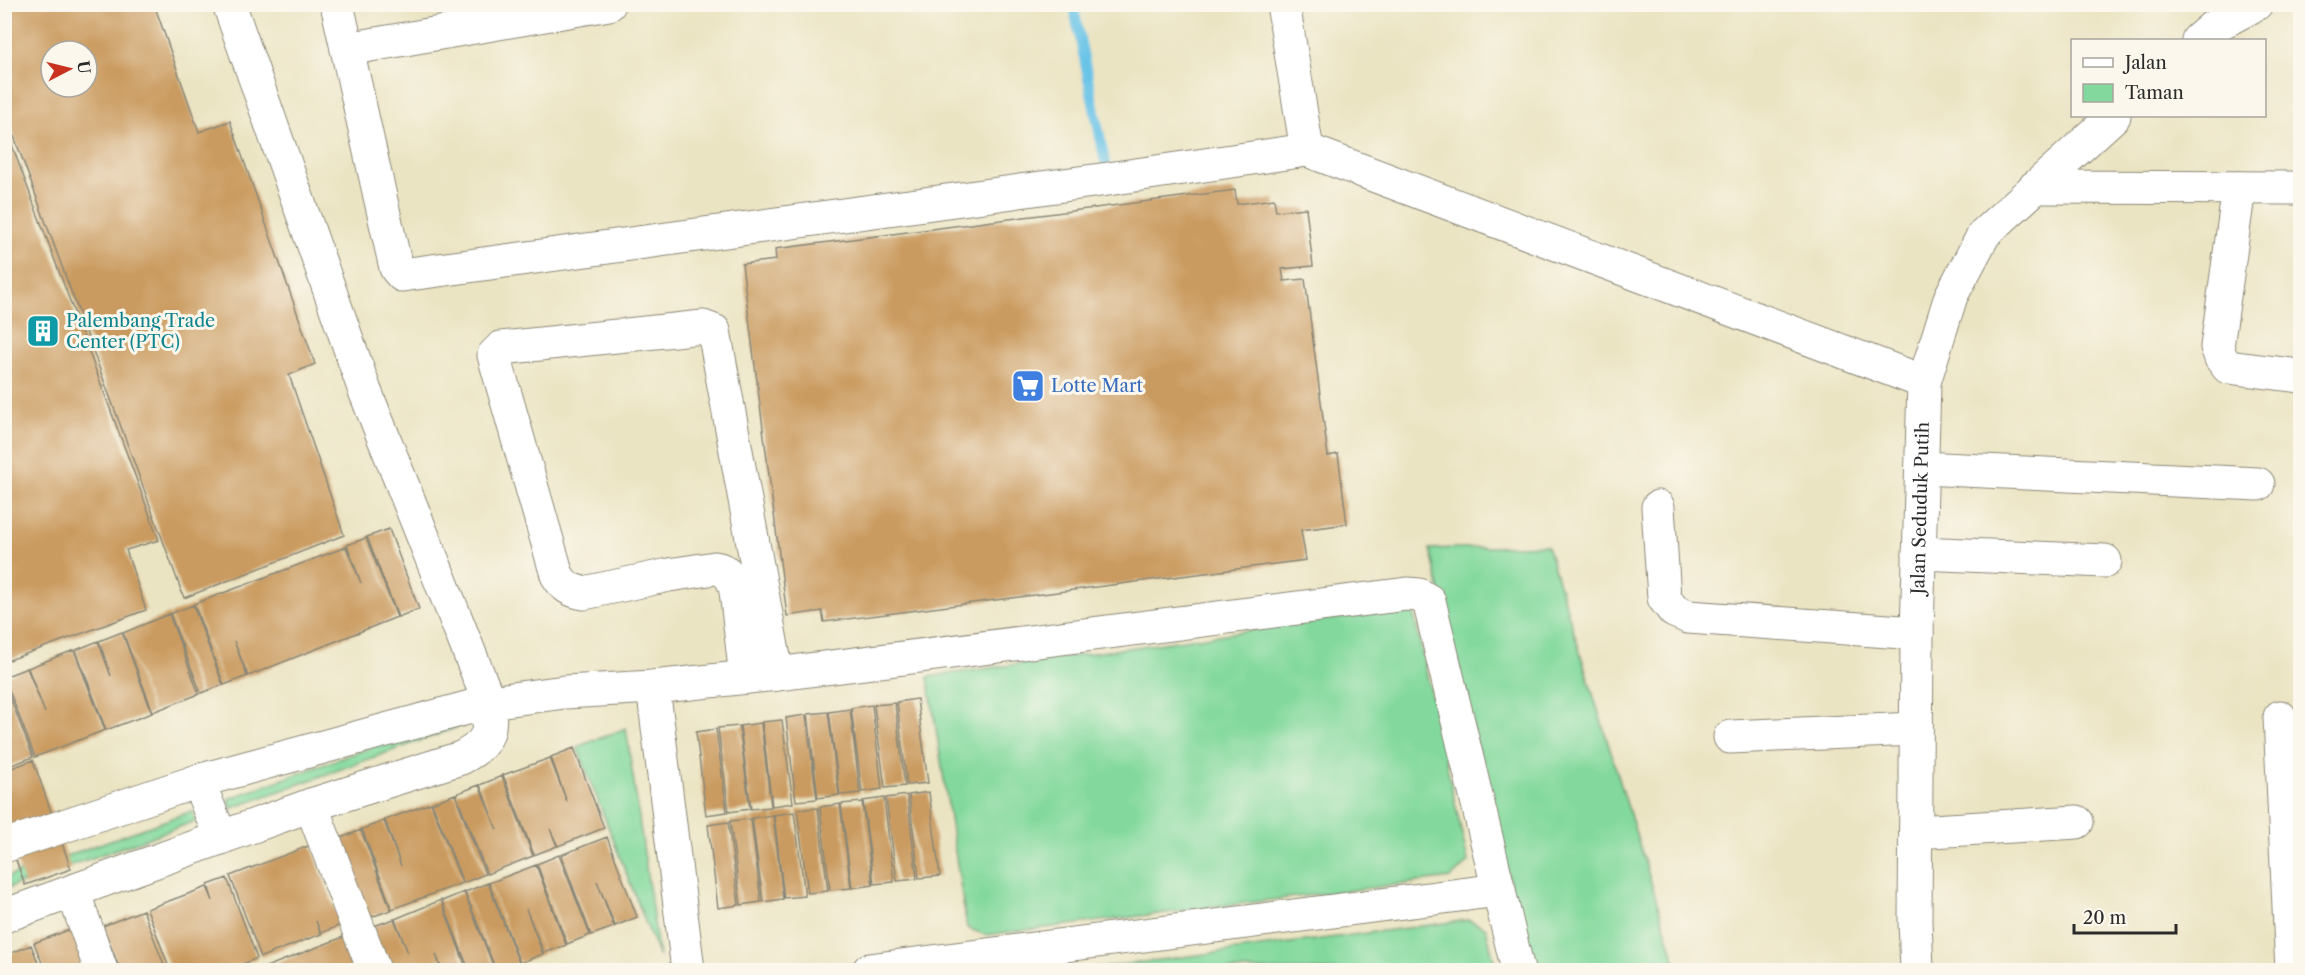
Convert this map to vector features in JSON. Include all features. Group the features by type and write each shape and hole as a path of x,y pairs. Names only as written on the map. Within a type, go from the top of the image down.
{"street":[{"path":"4,916 311,805 472,752 480,746 489,733 491,721 489,702 365,391 229,4"},
{"path":"337,4 396,268 402,275 1096,181 1307,150 1924,382"},
{"path":"347,49 609,4"},
{"path":"1283,4 1307,150"},
{"path":"2203,24 2256,4"},
{"name":"Jalan Seduduk Putih","path":"1917,970 1914,922 1917,633 1924,382 1951,296 1984,234 2113,117"},
{"path":"2035,187 2301,188"},
{"path":"2239,188 2217,347 2228,367 2301,376"},
{"path":"703,327 714,331 762,675 733,579 722,569 669,575 584,593 573,591 561,581 495,359 494,355 497,350 703,327"},
{"path":"1922,468 2258,484"},
{"path":"1658,507 1664,598 1674,611 1688,617 1917,633"},
{"path":"1919,553 2105,561"},
{"path":"4,846 198,781 489,702 565,692 653,687 762,675 1407,594 1419,595 1429,601 1518,970"},
{"path":"653,687 688,970"},
{"path":"2280,717 2292,970"},
{"path":"1730,737 1917,729"},
{"path":"198,781 221,838"},
{"path":"311,805 374,970"},
{"path":"1916,832 2077,822"},
{"path":"869,970 1499,890"},
{"path":"73,891 101,970"}],"green space":[{"path":"1547,545 1678,970 1531,970 1430,549"},
{"path":"1398,609 1413,611 1468,862 1451,878 986,935 967,928 928,677"},
{"path":"477,709 481,719 232,808 228,799"},
{"path":"626,728 659,957 577,747"},
{"path":"192,811 196,821 5,889 4,878"},
{"path":"1469,920 1486,928 1496,970 1081,970"}],"building":[{"path":"4,4 154,4 199,132 230,121 315,364 289,375 344,535 184,598 4,109"},
{"name":"Palembang Trade Center (PTC)","path":"4,124 159,540 126,550 146,610 4,662"},
{"path":"1235,190 1237,204 1274,199 1276,211 1306,208 1313,266 1282,269 1284,281 1305,279 1328,456 1338,454 1347,524 1301,530 1306,560 824,622 822,611 787,616 742,264 776,260 775,249"},
{"path":"389,529 419,609 398,617 367,537"},
{"path":"366,538 397,617 248,676 234,641 247,676 224,685 194,604 346,547 361,583 347,545"},
{"path":"193,605 223,685 201,693 170,614"},
{"path":"169,614 199,694 153,712 123,633"},
{"path":"122,632 152,713 106,730 76,650 98,641 111,676 99,641"},
{"path":"74,650 105,730 35,757 4,677 27,668 45,713 28,668"},
{"path":"4,682 33,757 4,768"},
{"path":"917,699 928,783 907,785 897,702"},
{"path":"895,703 905,786 885,788 874,705"},
{"path":"872,705 882,789 862,792 851,708"},
{"path":"850,709 860,793 840,795 829,712"},
{"path":"828,712 839,795 818,798 808,714"},
{"path":"806,715 817,799 796,801 786,718"},
{"path":"782,720 793,803 772,806 762,722"},
{"path":"761,723 771,807 751,809 740,726"},
{"path":"739,726 750,809 729,812 718,728"},
{"path":"716,729 727,812 706,815 696,732"},
{"path":"574,748 604,828 558,846 550,829 557,846 534,855 503,775 550,758 567,802 551,757"},
{"path":"33,760 71,869 25,885 4,827 4,771"},
{"path":"502,776 533,856 487,874 456,794 479,785 497,830 480,785"},
{"path":"929,792 940,876 919,878 909,795"},
{"path":"455,794 485,874 463,883 432,803"},
{"path":"907,795 917,879 897,881 886,798"},
{"path":"884,798 894,882 874,884 863,801"},
{"path":"862,802 873,885 852,888 841,804"},
{"path":"431,803 462,883 392,909 362,829 384,821 401,866 385,820"},
{"path":"840,804 851,888 830,890 820,807"},
{"path":"818,808 828,891 808,893 797,810"},
{"path":"794,812 805,896 784,898 774,815"},
{"path":"773,815 783,899 763,902 752,818"},
{"path":"751,819 761,902 741,905 730,821"},
{"path":"728,822 739,905 718,908 708,825"},
{"path":"361,830 391,910 368,918 338,839"},
{"path":"607,837 637,917 615,926 597,881 614,927 591,935 561,855"},
{"path":"311,845 341,925 321,933 316,921 321,934 261,957 230,876"},
{"path":"559,855 590,935 567,944 537,864"},
{"path":"536,865 566,945 544,953 526,909 543,954 520,963 489,883"},
{"path":"227,878 257,958 229,970 170,970 147,909 207,887 213,901 208,885"},
{"path":"488,883 519,963 498,970 496,970 465,892"},
{"path":"464,892 495,970 469,970 442,901"},
{"path":"441,900 467,970 442,970 436,954 441,970 388,970 371,927 394,919 408,953 395,919"},
{"path":"143,910 166,970 120,970 103,926"},
{"path":"74,928 91,970 45,970 34,943"},
{"path":"346,936 359,970 267,970 266,967"},
{"path":"31,945 41,970 4,970 4,956"}],"waterway":[{"path":"1073,4 1108,176"}],"place":[{"name":"Palembang Trade Center (PTC)","path":"43,331"},
{"name":"Lotte Mart","path":"1028,386"}]}
